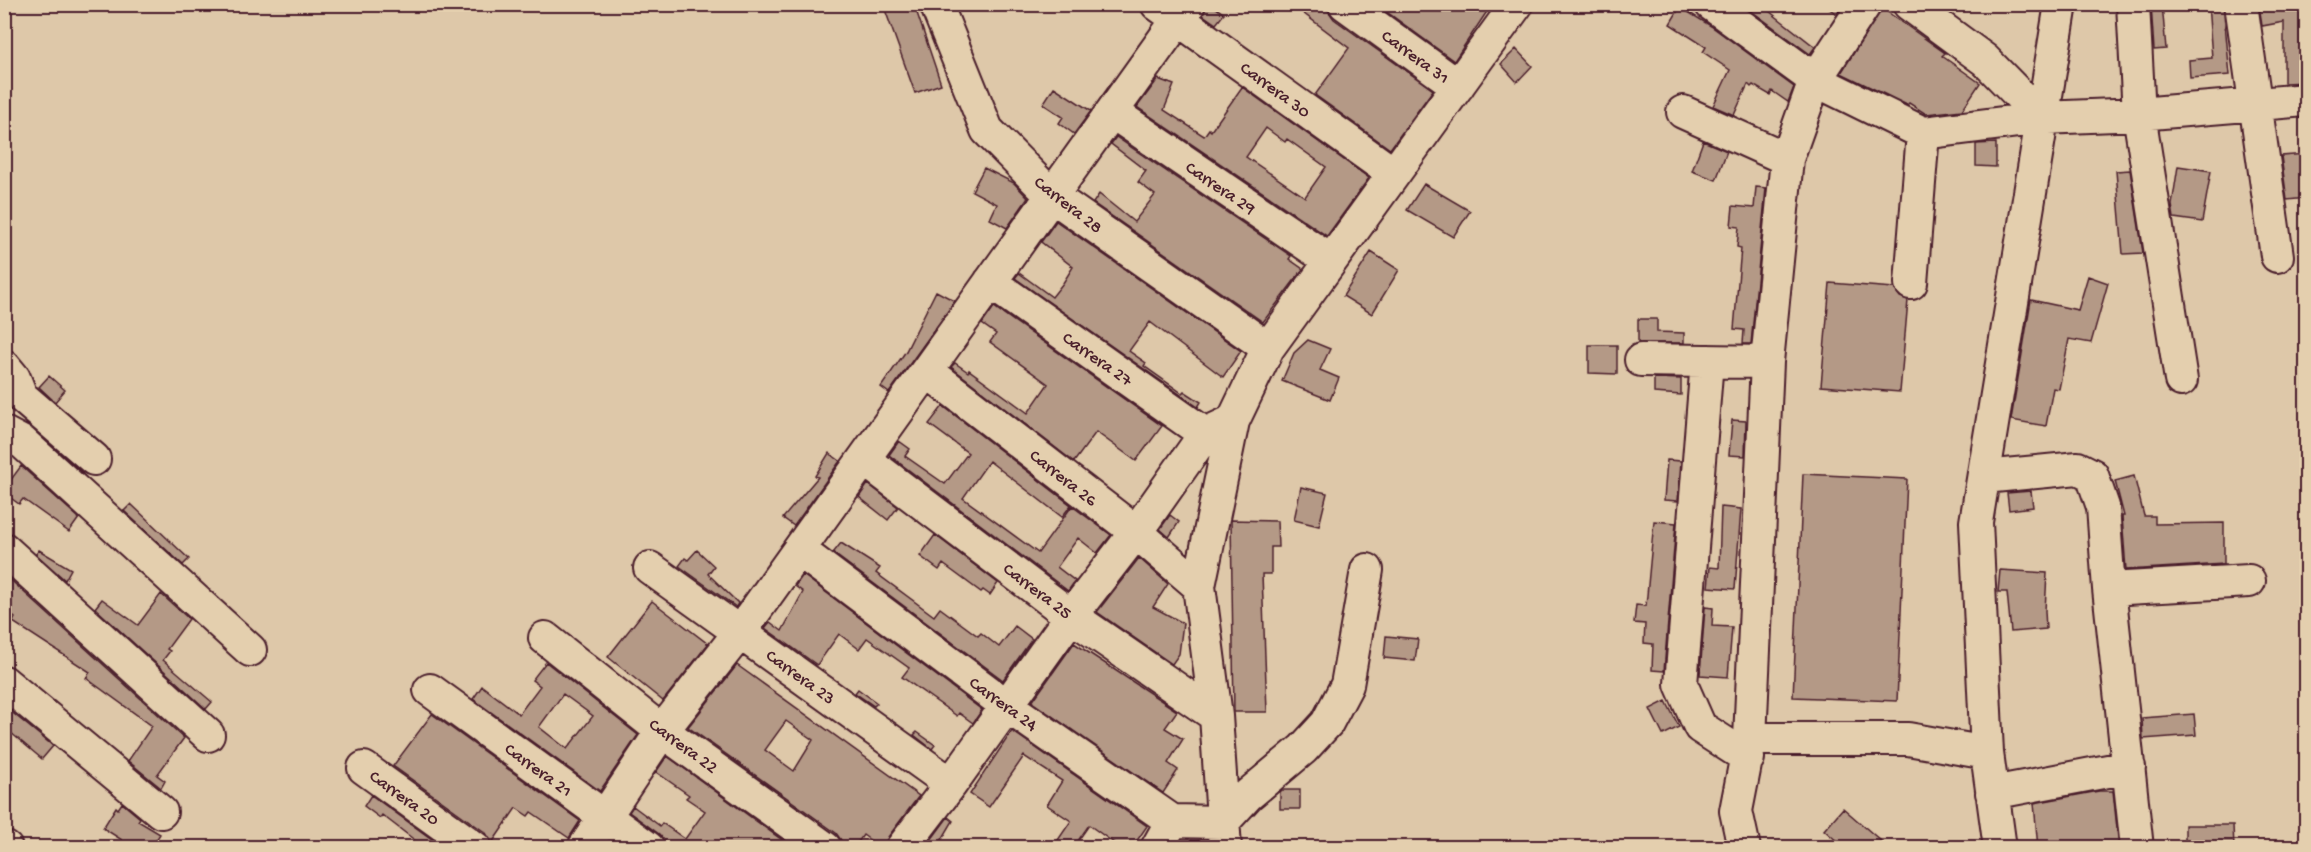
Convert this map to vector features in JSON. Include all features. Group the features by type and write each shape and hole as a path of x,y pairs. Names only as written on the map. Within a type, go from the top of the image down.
{"street":[{"name":"Carrera 28","path":"936,4 987,130 1053,196 1268,348"},
{"name":"Carrera 31","path":"1345,4 1458,86"},
{"path":"902,848 951,784 1071,616 1136,532 1222,435 1268,348 1517,4"},
{"path":"1711,4 1815,80 1923,133 2043,118 2139,114 2307,100"},
{"path":"1744,848 1736,811 1749,748 1767,362 1787,159 1815,80 1865,4"},
{"path":"1909,4 1985,60 2043,118"},
{"path":"2000,848 1987,753 1976,522 2061,4"},
{"path":"2133,4 2139,114 2181,380"},
{"path":"2241,4 2277,256"},
{"path":"584,848 662,731 740,632 1053,196 1112,112 1175,9"},
{"name":"Carrera 30","path":"1175,9 1394,174"},
{"name":"Carrera 29","path":"1112,112 1331,261"},
{"path":"1683,112 1787,159"},
{"path":"1911,283 1923,133"},
{"name":"Carrera 27","path":"990,282 1222,435"},
{"path":"1641,360 1767,362"},
{"path":"1707,361 1681,684 1700,727 1749,748 1908,739 1987,753"},
{"path":"4,366 14,378 21,396 94,459"},
{"name":"Carrera 26","path":"927,371 1136,532 1199,586"},
{"path":"21,396 5,436 23,443 250,650"},
{"path":"1222,435 1199,586 1216,716 1224,835"},
{"name":"Carrera 25","path":"864,459 1071,616 1216,716"},
{"path":"1984,477 2078,468 2092,475 2103,507 2109,589 2137,848"},
{"path":"4,549 208,735"},
{"name":"Carrera 24","path":"799,550 1007,706 1164,834 1224,835"},
{"name":"Carrera 23","path":"650,568 951,784"},
{"path":"1224,835 1248,795 1303,749 1327,723 1347,685 1367,570"},
{"path":"2109,589 2249,581"},
{"name":"Carrera 22","path":"545,639 662,731 825,848"},
{"path":"4,682 161,812"},
{"name":"Carrera 21","path":"430,690 648,848"},
{"path":"1992,793 2129,767"},
{"name":"Carrera 20","path":"364,768 475,848"}],"building":[{"path":"883,4 914,4 941,84 915,93"},
{"path":"1207,4 1211,4 1224,14 1216,24 1203,15"},
{"path":"1291,4 1327,4 1334,19 1433,90 1390,149 1315,95 1349,48"},
{"path":"1376,4 1492,4 1454,61"},
{"path":"1742,4 1760,4 1815,47 1810,54"},
{"path":"1822,4 1843,4 1837,14"},
{"path":"2151,4 2162,4 2166,49 2154,50"},
{"path":"2208,4 2223,4 2230,75 2190,78 2189,60 2212,58"},
{"path":"2259,4 2307,4 2307,82 2284,83 2284,22 2262,26"},
{"path":"1680,7 1711,26 1794,87 1788,102 1772,91 1770,95 1748,84 1734,115 1713,106 1730,70 1703,52 1706,47 1670,24"},
{"path":"1882,8 1945,53 1942,56 1980,83 1962,110 1926,114 1909,103 1907,105 1841,73"},
{"path":"1516,49 1532,66 1517,82 1501,64"},
{"path":"1158,79 1174,85 1164,110 1204,136 1209,129 1211,131 1242,87 1369,178 1327,236 1137,107","holes":["1266,128 1285,142 1287,139 1326,167 1305,197 1246,157"]},
{"path":"1054,87 1091,111 1074,134 1059,123 1063,117 1043,104"},
{"path":"1116,137 1291,256 1289,259 1303,269 1263,322 1093,203 1099,194 1134,222 1155,195 1138,182 1146,171 1111,144"},
{"path":"1703,141 1727,151 1716,180 1692,171"},
{"path":"1996,143 1996,167 1976,166 1976,144"},
{"path":"2307,154 2307,198 2287,200 2281,156"},
{"path":"2178,166 2211,171 2202,222 2174,218 2172,205"},
{"path":"984,168 1014,183 1028,198 1007,228 990,219 997,204 972,191"},
{"path":"2130,170 2143,253 2123,254 2116,171"},
{"path":"1424,184 1470,211 1453,237 1407,210"},
{"path":"1756,187 1766,188 1751,344 1743,344 1744,330 1734,329 1741,248 1737,247 1739,227 1731,226 1733,206 1754,208"},
{"path":"1056,221 1241,351 1223,377 1150,322 1129,351 1146,363 1144,366 1182,393 1184,391 1201,402 1198,407 1015,278 1019,273 1052,297 1063,283 1073,267 1041,242"},
{"path":"1371,252 1399,270 1372,314 1343,296"},
{"path":"2088,276 2108,283 2091,343 2069,339 2059,389 2053,388 2046,426 2011,420 2031,300 2078,310"},
{"path":"1830,283 1894,288 1900,297 1908,300 1900,392 1821,386"},
{"path":"936,291 955,301 889,393 881,387 906,351"},
{"path":"994,307 1162,426 1136,461 1096,432 1074,462 951,367 955,363 968,372 969,370 1028,413 1048,384 990,342 996,334 982,324"},
{"path":"1638,319 1657,319 1657,332 1684,333 1684,343 1638,343"},
{"path":"1308,340 1330,349 1320,370 1339,378 1330,400 1282,381 1294,353"},
{"path":"1589,345 1617,345 1617,374 1589,373"},
{"path":"49,376 65,390 55,402 39,387"},
{"path":"1654,378 1681,379 1681,395 1654,393"},
{"path":"943,406 1071,505 1062,517 989,461 963,498 1038,553 1072,506 1111,535 1097,553 1078,538 1057,567 1075,581 1068,591 889,455 899,441 910,449 905,456 945,484 968,453 929,424"},
{"path":"1732,420 1746,421 1745,456 1729,455"},
{"path":"829,453 840,461 794,526 783,518 818,477 815,476"},
{"path":"1667,460 1681,461 1678,501 1664,500"},
{"path":"21,466 79,518 69,532 23,499 19,504 4,493 4,489"},
{"path":"1803,474 1907,479 1897,701 1793,697"},
{"path":"2134,476 2144,516 2155,516 2155,524 2224,523 2224,564 2126,570 2122,516 2124,516 2115,481"},
{"path":"868,484 898,507 888,520 859,497"},
{"path":"1301,487 1327,493 1319,526 1294,520"},
{"path":"2031,491 2033,507 2009,510 2007,493"},
{"path":"131,504 189,559 183,565 124,511"},
{"path":"1721,507 1741,509 1735,589 1708,587 1710,567 1719,568"},
{"path":"1170,515 1179,522 1169,537 1160,529"},
{"path":"1231,520 1277,521 1278,547 1271,547 1271,574 1262,574 1267,712 1234,712"},
{"path":"1654,521 1676,523 1664,671 1652,670 1653,644 1644,643 1645,624 1634,623 1636,605 1646,606"},
{"path":"935,535 998,583 990,595 983,590 981,592 943,564 939,570 920,556"},
{"path":"841,543 880,568 876,573 934,616 940,608 978,636 981,633 999,647 1015,626 1032,639 1003,680 833,553"},
{"path":"39,550 71,569 65,580 36,554"},
{"path":"697,550 714,566 708,574 738,603 736,607 679,566 685,558 688,560"},
{"path":"1139,558 1168,584 1153,607 1183,623 1179,654 1172,664 1097,612"},
{"path":"2000,570 2047,573 2046,629 2011,632 2007,592 1998,592"},
{"path":"4,574 184,738 157,775 165,781 161,788 128,761 152,726 86,678 90,672 13,622 15,618 4,608"},
{"path":"803,575 982,710 973,723 959,713 957,716 902,677 909,668 867,638 859,649 839,634 817,665 765,628 770,622 782,631 803,592 795,586"},
{"path":"161,594 189,619 167,649 170,651 163,660 212,702 206,709 95,608 102,599 138,625"},
{"path":"652,601 708,644 663,701 608,657"},
{"path":"1705,607 1713,608 1712,626 1732,627 1728,677 1700,675"},
{"path":"1386,636 1418,639 1415,661 1384,658"},
{"path":"1074,643 1177,711 1165,728 1183,739 1168,763 1178,770 1163,793 1032,702"},
{"path":"546,662 638,735 600,791 473,699 482,686 519,714 540,686 532,680","holes":["563,694 593,716 567,749 539,727"]},
{"path":"737,665 919,796 888,837 884,848 863,835 854,848 843,848 836,833 688,727","holes":["786,721 813,740 794,771 765,750"]},
{"path":"858,689 877,703 874,706 855,693"},
{"path":"1666,701 1679,727 1663,735 1650,709"},
{"path":"4,706 53,746 42,759 4,727"},
{"path":"432,714 580,821 569,838 531,812 528,816 516,808 492,843 486,833 393,766"},
{"path":"2194,714 2196,735 2143,739 2142,718"},
{"path":"1012,731 1147,826 1132,848 1121,848 1089,825 1073,848 1069,848 1058,840 1071,821 1047,805 1062,781 1024,756 989,807 970,794"},
{"path":"917,732 935,745 932,749 914,735"},
{"path":"667,756 793,848 666,848 659,834 629,812 633,806 660,826 662,823 685,839 705,811 686,798 689,795 656,772"},
{"path":"1282,790 1300,790 1300,809 1280,809"},
{"path":"2099,791 2113,791 2119,848 2038,848 2034,803"},
{"path":"371,795 444,848 425,848 382,815 380,818 364,806"},
{"path":"122,803 140,818 138,821 160,834 151,848 117,848 122,840 103,828 116,807 118,809"},
{"path":"1843,808 1889,848 1845,848 1824,830"},
{"path":"948,817 953,821 937,848 925,848"},
{"path":"2185,825 2233,825 2234,848 2185,848"}]}
